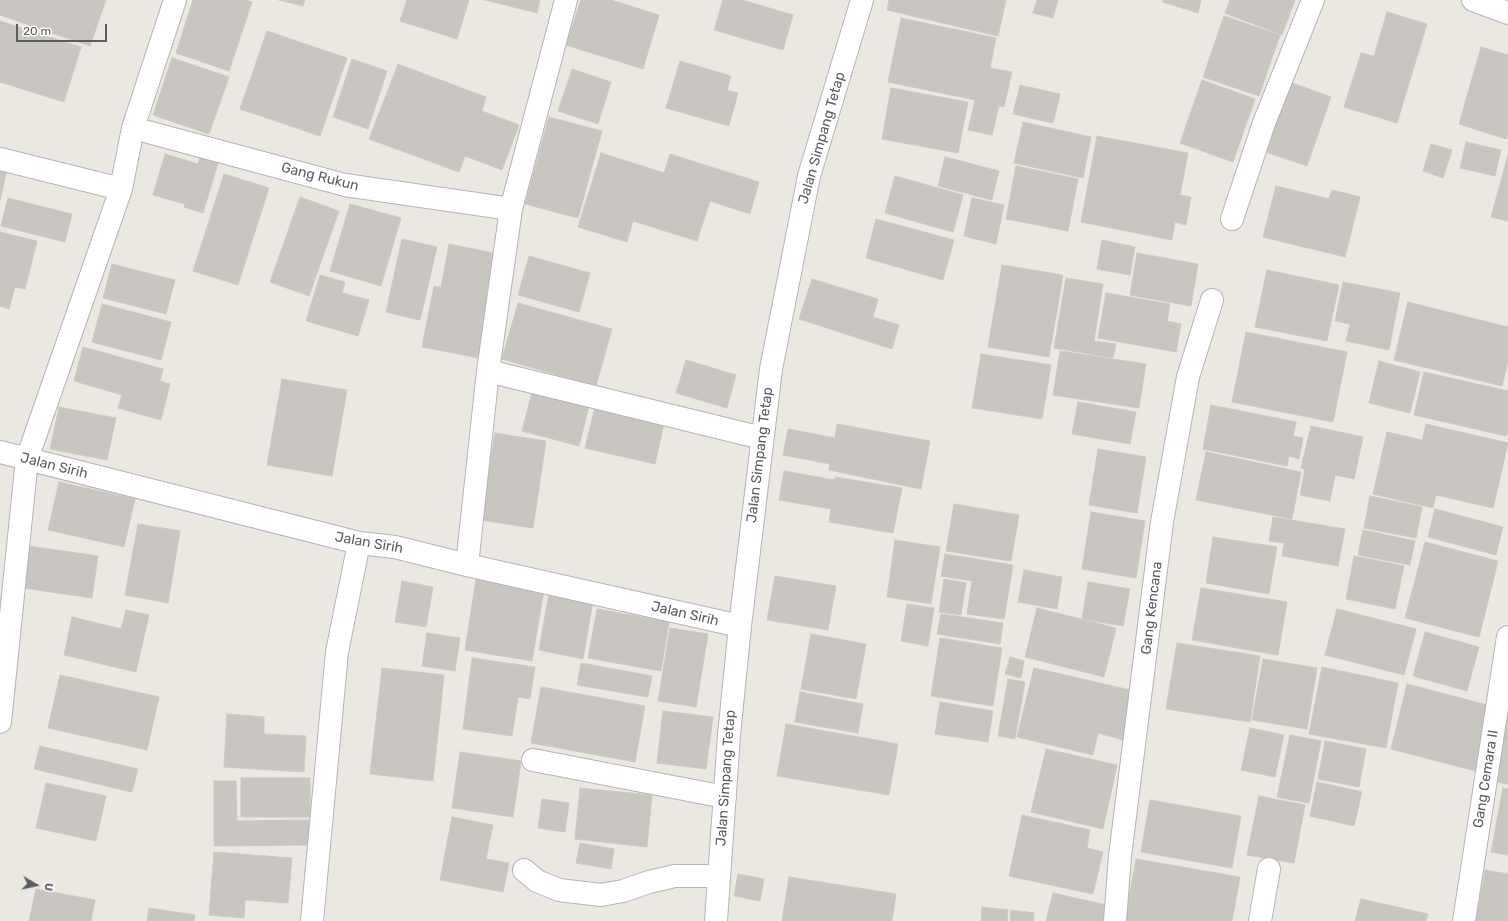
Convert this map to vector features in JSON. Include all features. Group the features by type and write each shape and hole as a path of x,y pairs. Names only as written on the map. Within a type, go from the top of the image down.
{"street":[{"path":"0,722 27,459 121,189 133,128 175,0"},
{"path":"467,565 488,371 510,209 566,0"},
{"name":"Jalan Simpang Tetap","path":"716,921 728,735 771,369 809,176 862,0"},
{"path":"1232,219 1264,123 1313,0"},
{"path":"1473,0 1508,13"},
{"name":"Gang Rukun","path":"133,128 345,185 510,209"},
{"path":"0,159 121,189"},
{"name":"Gang Kencana","path":"1115,921 1120,856 1162,522 1188,377 1212,300"},
{"path":"488,371 762,438"},
{"name":"Jalan Sirih","path":"0,452 359,543 395,547 467,565 740,626"},
{"path":"312,921 337,652 359,543"},
{"name":"Gang Cemara II","path":"1464,921 1508,637"},
{"path":"533,760 725,797"},
{"path":"1260,921 1269,869"},
{"path":"524,870 537,881 559,890 601,895 675,876 719,876"}],"building":[{"path":"0,0 106,0 90,46 0,15"},
{"path":"193,0 245,0 252,2 229,71 176,53"},
{"path":"279,0 305,0 303,6"},
{"path":"407,0 469,0 457,39 400,21"},
{"path":"485,0 540,0 537,13"},
{"path":"581,0 611,0 659,15 643,69 566,45"},
{"path":"723,0 742,0 793,15 783,50 714,30"},
{"path":"889,0 1006,0 998,36 887,10"},
{"path":"1037,0 1058,0 1053,18 1033,13"},
{"path":"1163,0 1201,0 1198,13 1163,2"},
{"path":"1230,0 1295,0 1282,35 1225,13"},
{"path":"1387,12 1427,24 1397,123 1344,107 1361,53 1374,56"},
{"path":"1224,16 1280,35 1259,96 1203,77"},
{"path":"901,18 996,38 990,68 1012,72 1004,107 999,106 992,135 968,130 975,100 888,82"},
{"path":"0,21 81,47 64,102 0,82"},
{"path":"267,31 347,58 320,136 240,109"},
{"path":"1481,47 1508,55 1508,133 1506,139 1459,124"},
{"path":"172,58 229,77 209,134 153,115"},
{"path":"352,59 387,71 368,129 333,117"},
{"path":"680,61 731,76 727,90 738,93 729,126 666,108"},
{"path":"398,64 486,97 482,111 519,125 502,170 465,156 459,172 369,139"},
{"path":"572,69 611,82 598,124 558,111"},
{"path":"1202,80 1255,99 1233,162 1180,143"},
{"path":"1284,80 1331,97 1307,166 1260,150"},
{"path":"1020,85 1060,94 1053,123 1013,114"},
{"path":"891,88 968,102 958,153 882,139"},
{"path":"549,117 602,131 578,218 525,204"},
{"path":"1023,122 1091,137 1083,178 1014,163"},
{"path":"1097,136 1188,153 1180,195 1191,197 1186,225 1175,222 1172,240 1081,222"},
{"path":"1466,142 1501,150 1495,176 1460,168"},
{"path":"1431,144 1452,150 1443,178 1423,171"},
{"path":"601,153 664,173 670,154 759,182 750,214 710,201 697,241 633,221 627,242 578,227"},
{"path":"165,154 198,164 200,157 218,163 203,213 184,207 185,204 153,195"},
{"path":"1508,155 1508,221 1491,217"},
{"path":"945,157 999,171 992,200 938,186"},
{"path":"0,164 8,166 0,200"},
{"path":"1016,166 1078,179 1068,231 1006,219"},
{"path":"224,174 269,188 238,285 193,271"},
{"path":"895,176 963,195 953,232 885,213"},
{"path":"1276,186 1329,199 1332,190 1360,197 1345,257 1263,237"},
{"path":"300,197 339,211 309,296 270,282"},
{"path":"8,198 72,214 65,242 1,226"},
{"path":"972,198 1004,205 996,244 964,236"},
{"path":"350,204 401,218 381,286 330,271"},
{"path":"876,219 954,240 943,280 866,258"},
{"path":"0,232 37,241 25,289 15,287 9,309 0,306"},
{"path":"402,239 437,247 420,320 386,312"},
{"path":"1102,240 1135,247 1130,275 1097,269"},
{"path":"449,244 494,253 486,295 491,296 479,358 422,347 434,286 441,287"},
{"path":"1137,253 1198,264 1191,306 1130,295"},
{"path":"529,256 590,273 579,312 518,295"},
{"path":"112,264 175,280 166,314 103,298"},
{"path":"1002,265 1063,275 1049,357 988,347"},
{"path":"1267,270 1339,285 1327,341 1255,327"},
{"path":"320,275 345,282 342,293 369,300 358,336 306,321"},
{"path":"1066,278 1103,284 1094,341 1116,344 1113,358 1054,348"},
{"path":"812,279 878,299 873,317 899,325 892,349 799,319"},
{"path":"1343,282 1400,293 1389,350 1346,341 1350,324 1335,321"},
{"path":"1106,293 1170,304 1167,321 1181,324 1176,352 1098,338"},
{"path":"1408,302 1508,327 1508,361 1502,386 1394,360"},
{"path":"518,303 612,329 596,386 502,359"},
{"path":"102,304 171,322 161,360 92,342"},
{"path":"1246,332 1347,352 1333,422 1232,402"},
{"path":"83,347 163,369 160,381 170,384 161,420 118,408 122,395 74,381"},
{"path":"1060,351 1146,364 1139,408 1053,395"},
{"path":"981,354 1051,365 1042,419 972,408"},
{"path":"686,360 736,375 727,408 676,393"},
{"path":"1379,361 1420,372 1410,413 1369,403"},
{"path":"1424,372 1508,391 1508,432 1506,436 1414,415"},
{"path":"282,379 347,390 332,476 267,465"},
{"path":"533,388 590,402 579,446 522,431"},
{"path":"1078,402 1136,412 1130,444 1072,434"},
{"path":"596,403 665,419 655,464 585,448"},
{"path":"1211,405 1296,422 1293,436 1303,438 1299,459 1289,456 1287,466 1203,449"},
{"path":"59,407 116,418 107,460 50,449"},
{"path":"837,424 930,441 921,489 829,470 830,464 783,455 788,429 835,438"},
{"path":"1426,424 1508,443 1493,508 1436,495 1433,508 1373,494 1387,432 1422,440"},
{"path":"1311,426 1363,437 1354,479 1335,475 1330,501 1300,495 1305,469 1301,468"},
{"path":"495,433 546,441 533,528 481,520"},
{"path":"1098,449 1146,457 1137,513 1089,505"},
{"path":"1206,452 1301,472 1292,519 1196,500"},
{"path":"784,471 835,480 835,477 902,488 893,533 829,522 831,509 779,500"},
{"path":"59,482 135,499 124,547 48,530"},
{"path":"1370,496 1422,507 1416,538 1364,528"},
{"path":"954,504 1019,515 1011,561 946,551"},
{"path":"1435,509 1503,527 1496,555 1428,537"},
{"path":"1091,512 1145,521 1136,578 1082,569"},
{"path":"1273,517 1345,529 1338,566 1282,556 1284,543 1269,541"},
{"path":"138,524 180,531 168,603 125,595"},
{"path":"1363,530 1415,541 1410,565 1358,555"},
{"path":"1213,537 1277,547 1269,594 1206,583"},
{"path":"895,540 940,547 931,604 887,597"},
{"path":"1425,542 1498,561 1479,637 1405,618"},
{"path":"29,546 98,556 92,598 23,588"},
{"path":"945,554 1013,565 1004,619 967,614 972,581 941,576"},
{"path":"1354,556 1404,566 1395,609 1346,599"},
{"path":"1024,570 1062,577 1057,609 1018,602"},
{"path":"775,576 836,586 828,630 767,620"},
{"path":"476,579 544,590 532,661 465,650"},
{"path":"944,579 966,583 961,615 939,612"},
{"path":"402,581 433,587 426,627 395,622"},
{"path":"1088,582 1130,589 1123,626 1082,619"},
{"path":"1201,588 1287,602 1278,655 1192,640"},
{"path":"549,593 593,601 583,659 539,650"},
{"path":"907,604 934,608 928,646 901,641"},
{"path":"1037,608 1116,628 1104,677 1025,657"},
{"path":"597,609 669,622 661,671 588,658"},
{"path":"1337,609 1416,629 1404,675 1325,655"},
{"path":"126,610 149,615 136,672 64,655 72,617 121,629"},
{"path":"941,614 1003,623 1000,644 937,634"},
{"path":"670,628 708,634 696,707 658,701"},
{"path":"1425,632 1479,647 1467,691 1413,676"},
{"path":"427,633 460,638 455,671 422,666"},
{"path":"811,634 866,644 856,699 801,689"},
{"path":"940,638 1002,648 993,706 931,696"},
{"path":"1177,643 1260,656 1250,722 1166,709"},
{"path":"1010,657 1024,661 1021,678 1005,674"},
{"path":"472,658 535,667 530,699 518,697 512,736 463,729"},
{"path":"1263,659 1317,668 1307,729 1252,720"},
{"path":"581,663 652,676 648,697 577,685"},
{"path":"1322,667 1398,683 1386,748 1309,734"},
{"path":"382,668 444,675 433,781 370,774"},
{"path":"1034,668 1139,692 1127,741 1098,733 1093,755 1017,737"},
{"path":"60,675 159,697 147,750 48,728"},
{"path":"1008,679 1025,682 1015,739 998,736"},
{"path":"1407,684 1495,707 1479,772 1391,749"},
{"path":"541,687 645,706 635,762 531,743"},
{"path":"800,692 863,704 858,733 795,722"},
{"path":"940,702 993,711 988,742 935,734"},
{"path":"1508,703 1508,784 1498,782 1500,771 1493,769"},
{"path":"663,711 713,717 706,769 657,763"},
{"path":"227,714 264,717 264,734 306,736 304,772 224,767"},
{"path":"786,724 898,744 889,795 777,776"},
{"path":"1250,728 1284,735 1275,777 1241,770"},
{"path":"1290,735 1321,741 1309,803 1277,797"},
{"path":"1325,741 1366,749 1359,787 1318,779"},
{"path":"40,746 138,769 132,792 34,769"},
{"path":"1046,749 1117,765 1103,829 1031,812"},
{"path":"460,752 521,761 513,817 452,808"},
{"path":"241,778 310,778 310,817 241,817"},
{"path":"214,781 236,781 237,821 309,820 309,845 214,846"},
{"path":"1317,782 1362,792 1354,826 1310,816"},
{"path":"46,783 106,796 96,841 36,828"},
{"path":"580,788 652,795 647,847 575,839"},
{"path":"1503,788 1508,789 1508,855 1491,852"},
{"path":"1259,796 1305,805 1294,863 1247,855"},
{"path":"542,799 569,803 565,832 538,828"},
{"path":"1150,800 1241,816 1232,868 1141,852"},
{"path":"1022,815 1090,830 1087,848 1103,852 1093,894 1009,876"},
{"path":"452,817 493,825 486,859 509,863 503,892 440,880"},
{"path":"580,843 614,849 611,869 576,863"},
{"path":"214,852 292,858 288,903 245,900 244,918 209,915"},
{"path":"1136,859 1240,877 1232,921 1125,921"},
{"path":"1485,870 1508,874 1508,921 1476,921"},
{"path":"738,874 764,879 760,901 734,896"},
{"path":"789,877 896,894 892,921 782,921"},
{"path":"36,889 95,900 91,921 29,921"},
{"path":"1053,893 1111,906 1112,921 1046,921"},
{"path":"1361,899 1428,914 1426,921 1355,921"},
{"path":"982,907 1008,910 1007,921 981,921"},
{"path":"149,908 195,915 194,921 147,921"},
{"path":"1011,910 1034,913 1033,921 1010,921"}]}
